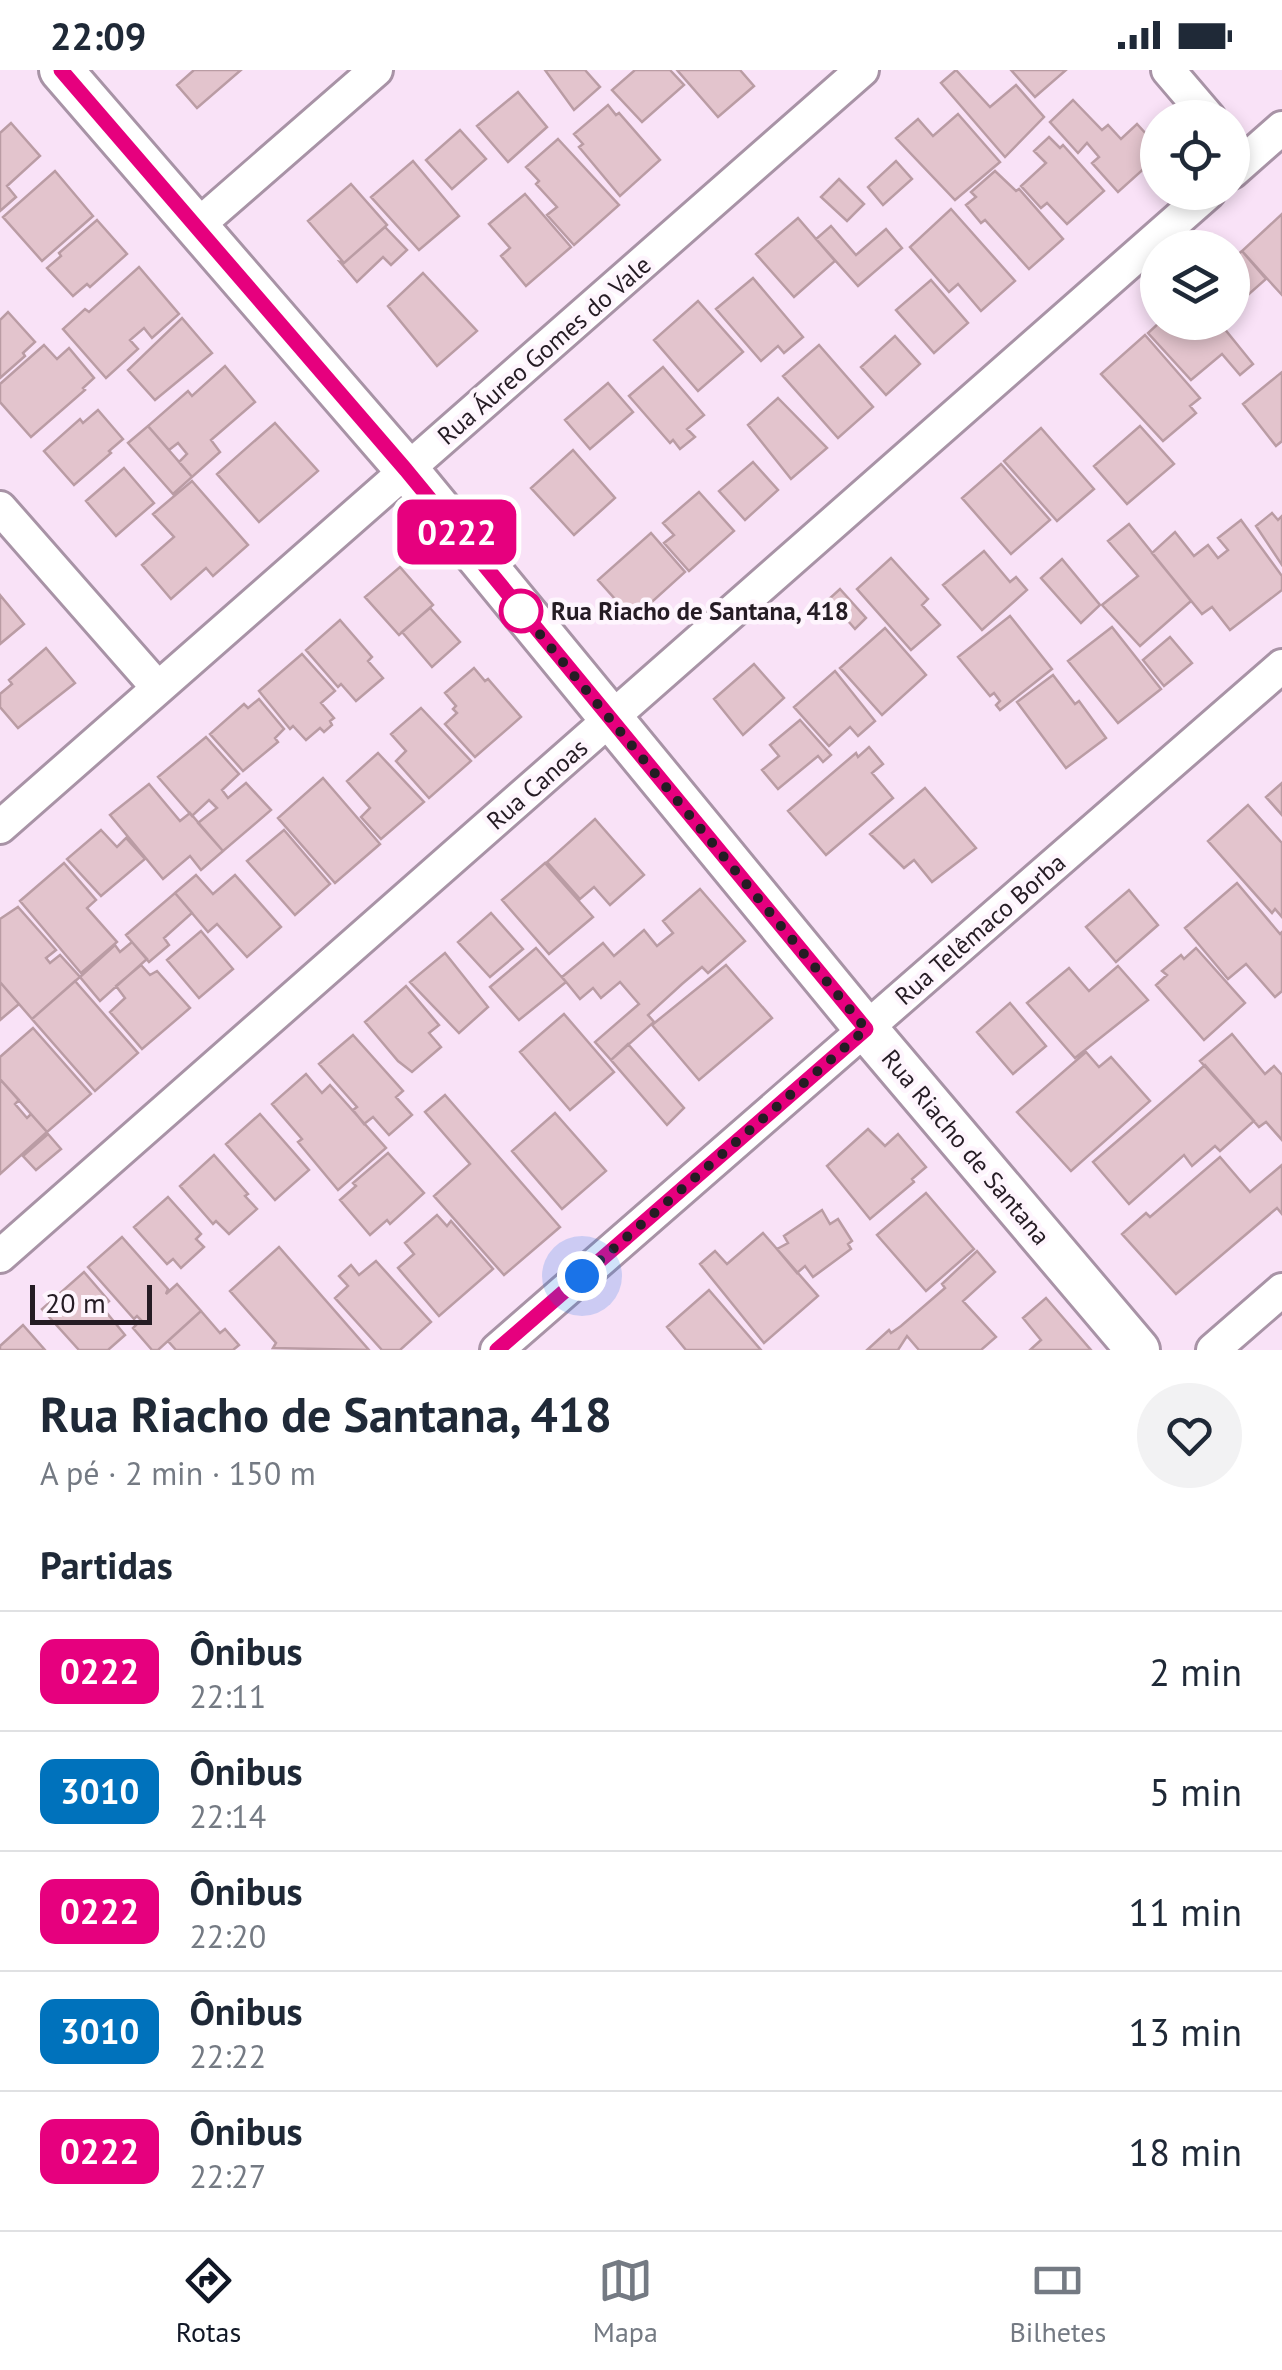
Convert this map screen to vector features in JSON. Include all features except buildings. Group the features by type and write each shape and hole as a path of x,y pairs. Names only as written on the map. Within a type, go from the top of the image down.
{"street":[{"name":"Rua Riacho de Santana","path":"61,70 406,470 866,1029 1138,1350"},
{"path":"197,226 376,70"},
{"name":"Rua Áureo Gomes do Vale","path":"0,827 862,70"},
{"path":"1168,70 1194,100"},
{"path":"1250,149 1282,128"},
{"name":"Rua Canoas","path":"0,1256 1189,210"},
{"path":"0,508 158,688"},
{"name":"Rua Telêmaco Borba","path":"497,1350 1282,666"},
{"path":"1212,1350 1282,1290"}],"bus line":[{"name":"0222","path":"61,70 406,470 866,1029 497,1350"}],"place":[{"name":"Rua Riacho de Santana, 418","path":"521,611"}],"route":[{"path":"521,611 866,1029 582,1276"}]}
